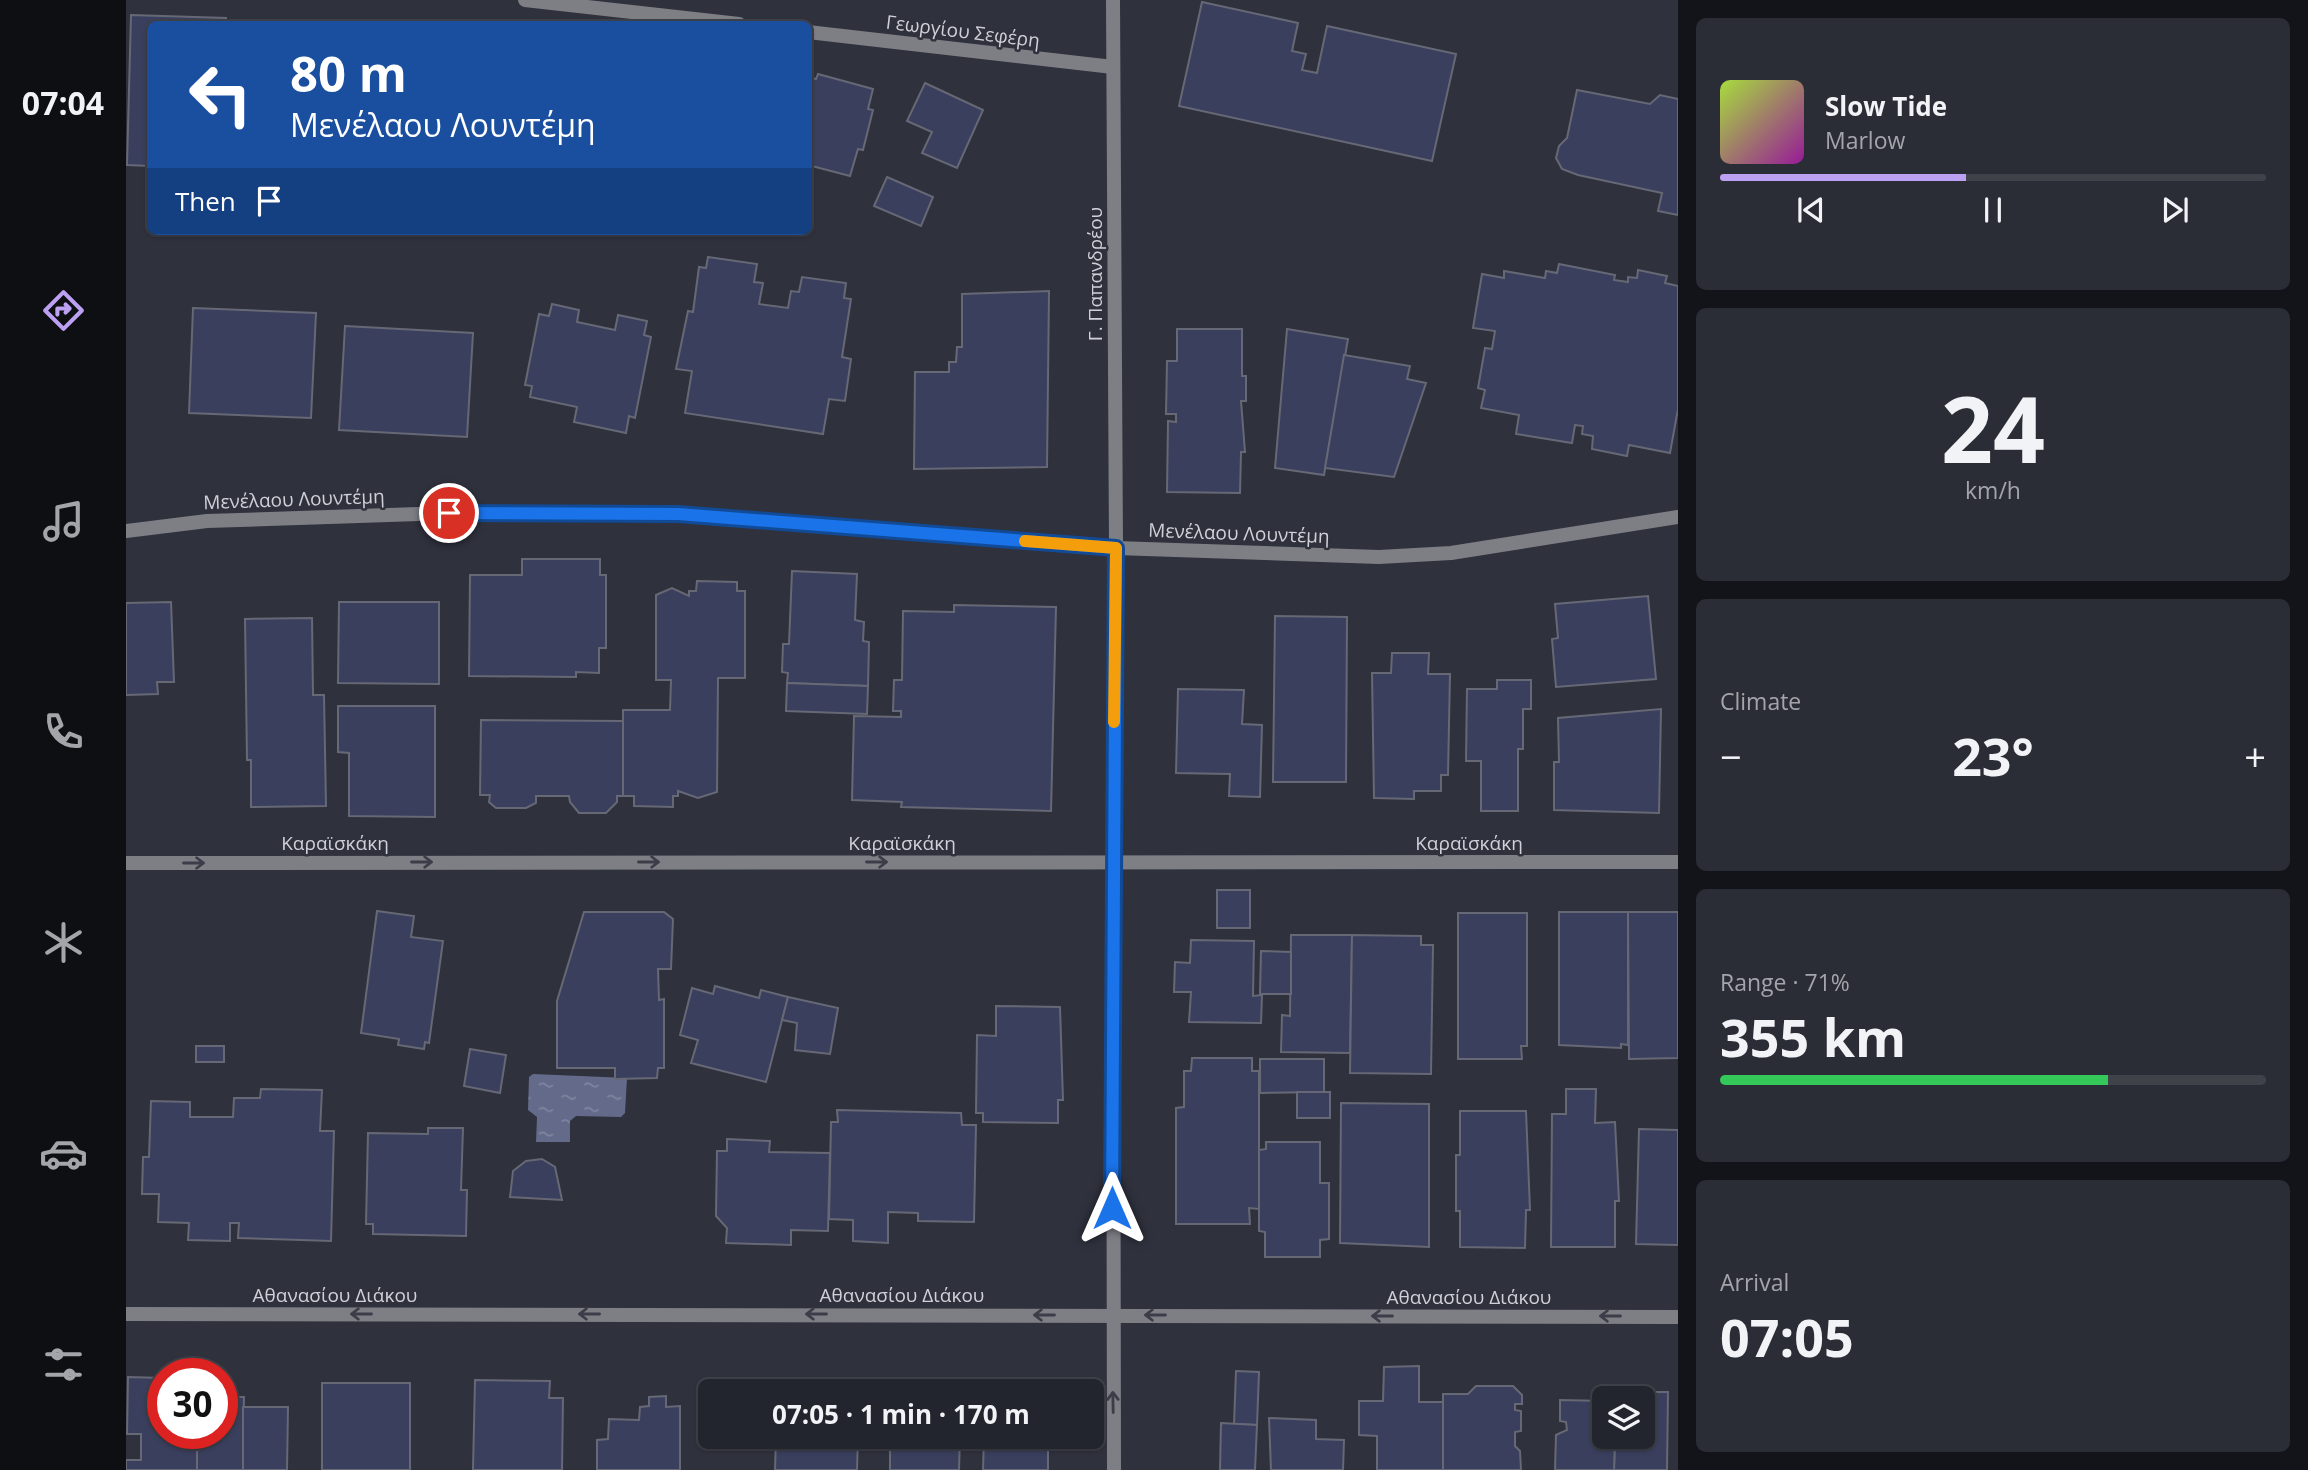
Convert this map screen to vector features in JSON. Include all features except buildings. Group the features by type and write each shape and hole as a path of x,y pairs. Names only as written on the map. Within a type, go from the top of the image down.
{"street":[{"path":"525,0 712,21"},
{"name":"Γ. Παπανδρέου","path":"1114,0 1114,1470"},
{"name":"Γεωργίου Σεφέρη","path":"812,32 1113,67"},
{"name":"Μενέλαου Λουντέμη","path":"126,531 207,522 435,513 678,514 1116,548 1378,557 1451,553 1678,517"},
{"name":"Καραϊσκάκη","path":"126,863 1678,862"},
{"name":"Αθανασίου Διάκου","path":"126,1314 1678,1317"}],"water":[{"path":"533,1074 627,1078 625,1113 621,1117 576,1116 570,1121 570,1142 536,1142 537,1117 528,1110 529,1077"}],"slow traffic":[{"path":"1025,541 1116,548 1114,722"}],"route":[{"path":"449,513 678,514 1116,548 1112,1208"}]}
